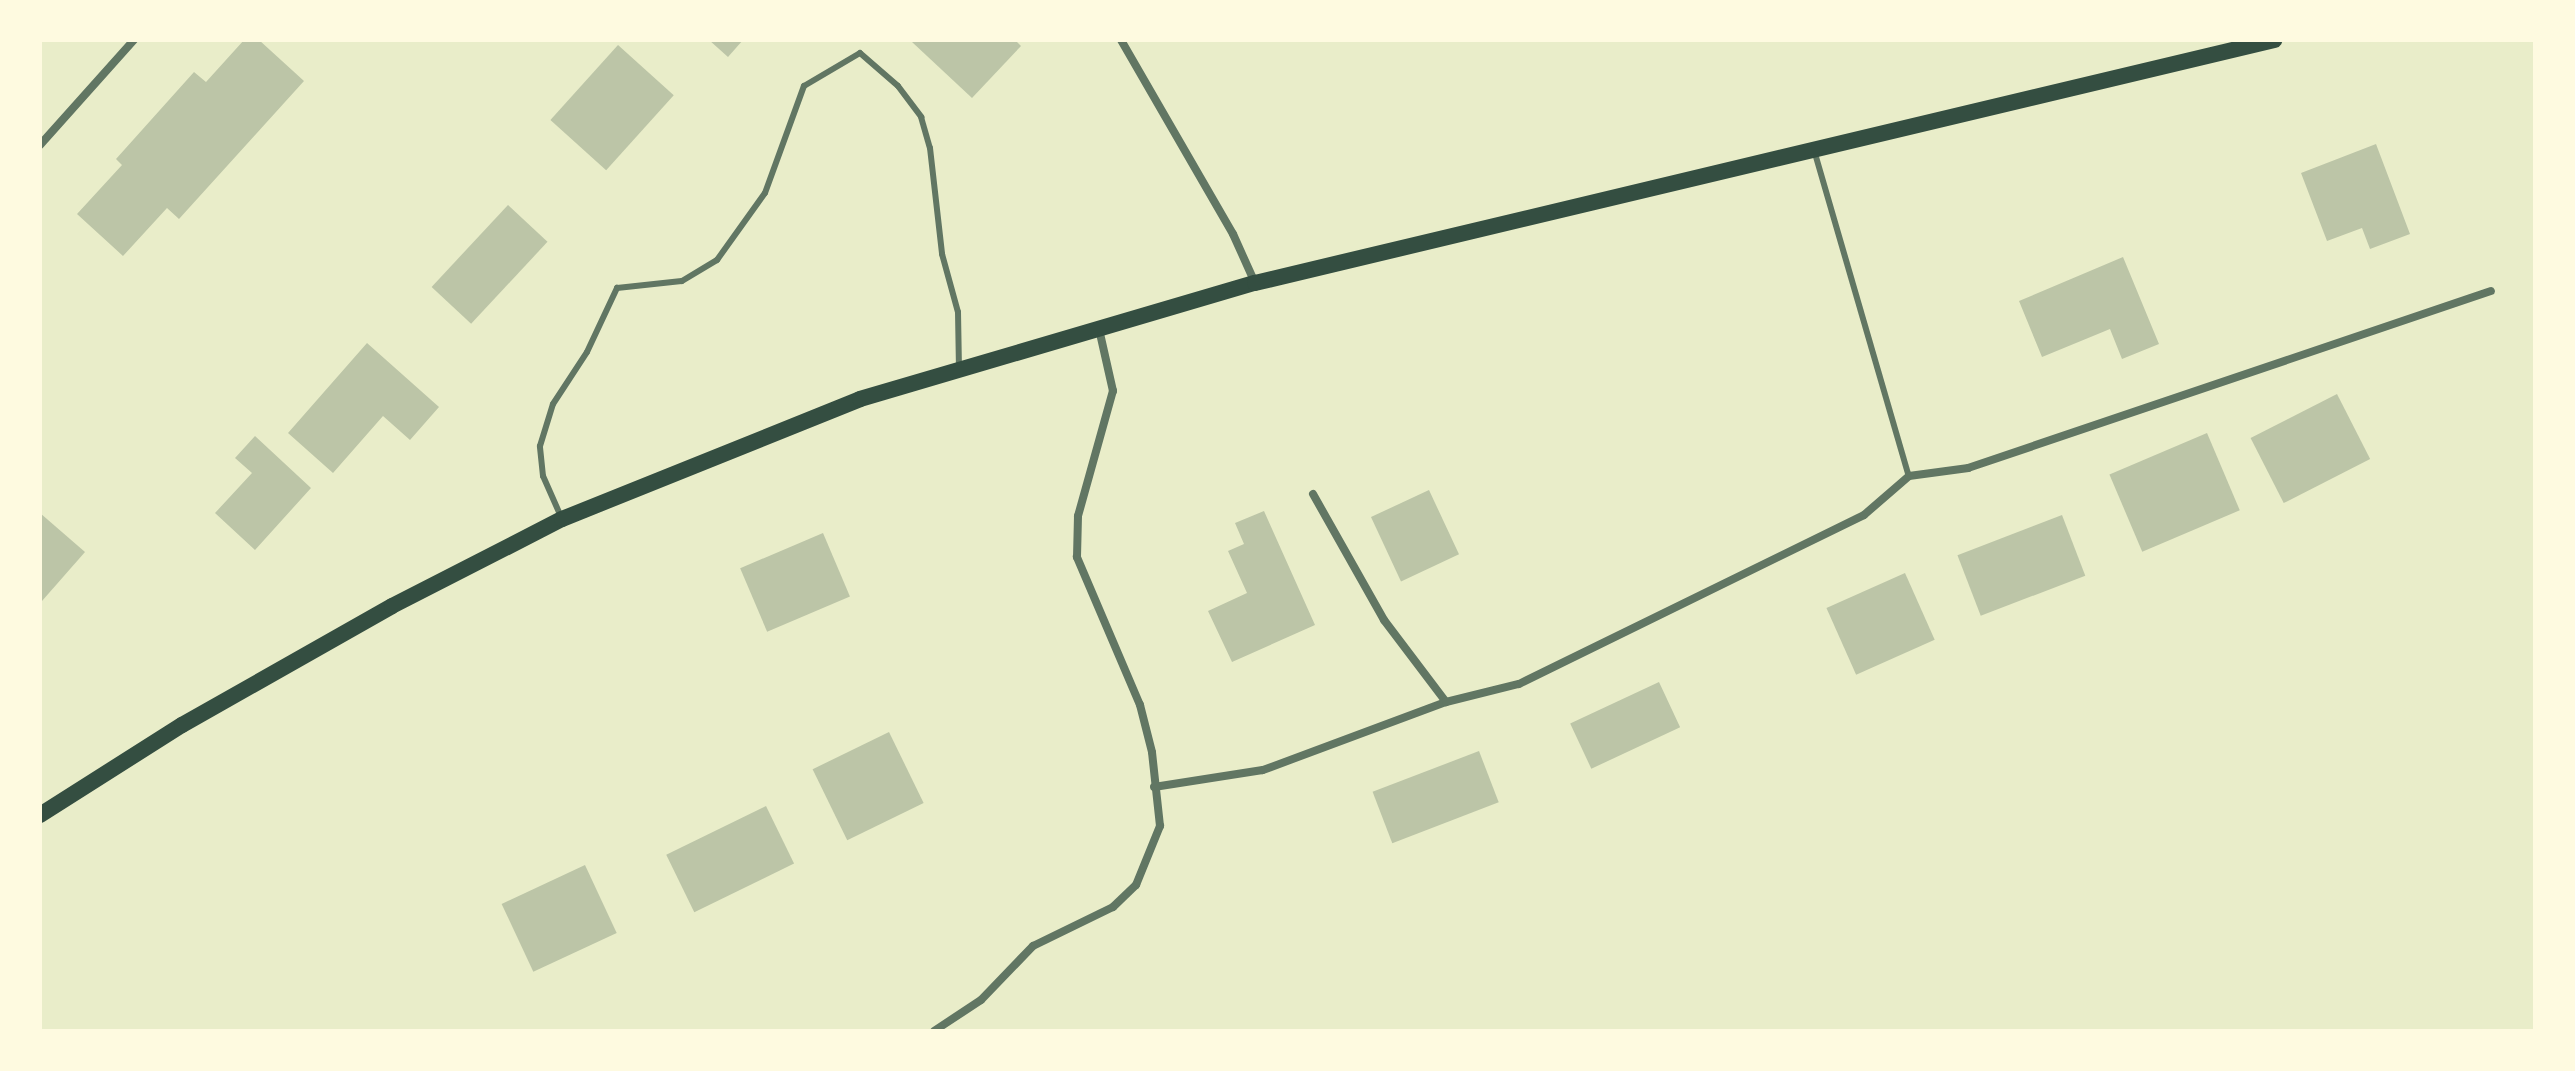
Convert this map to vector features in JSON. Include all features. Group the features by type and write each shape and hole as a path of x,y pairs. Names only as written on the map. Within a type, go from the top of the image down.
{"main road":[{"path":"40,815 182,725 353,628 562,519 860,399 1255,283 1813,147 2274,40"}],"street":[{"path":"40,145 134,40"},
{"path":"1121,40 1233,234 1255,283"},
{"path":"1154,787 1263,770 1446,702 1533,677 1864,515 1909,476 1984,463 2491,291"},
{"path":"934,1031 981,1000 1033,946 1113,907 1136,885 1160,826 1152,752 1140,705 1077,557 1078,516 1113,391 1098,328"},
{"path":"1313,494 1384,620 1446,702"}],"lane":[{"path":"562,519 543,476 540,446 553,404 587,352 617,288 682,281 717,260 765,193 804,86 860,53 898,86 921,117 930,148 942,254 958,312 959,370"},
{"path":"1813,147 1909,476"}],"building":[{"path":"244,40 259,40 304,81 179,219 167,208 123,256 77,214 122,165 116,159 194,72 206,82"},
{"path":"709,40 743,40 728,57"},
{"path":"1015,40 1021,46 972,98 912,42"},
{"path":"618,45 674,95 606,170 550,120"},
{"path":"2376,144 2410,234 2370,249 2362,228 2327,241 2301,173"},
{"path":"508,205 547,242 471,324 432,287"},
{"path":"2123,257 2159,344 2122,359 2110,329 2042,357 2019,301"},
{"path":"367,343 439,407 410,440 383,416 333,473 288,433"},
{"path":"2337,394 2370,459 2284,503 2251,438"},
{"path":"2207,433 2240,510 2142,552 2109,474"},
{"path":"255,436 311,488 255,550 215,513 252,473 235,458"},
{"path":"1429,490 1459,554 1401,581 1371,517"},
{"path":"1264,511 1315,625 1232,662 1208,611 1247,593 1228,551 1244,544 1235,523"},
{"path":"40,513 85,552 42,601 40,599"},
{"path":"2062,515 2085,576 1981,616 1957,555"},
{"path":"823,533 850,597 767,632 740,568"},
{"path":"1905,573 1935,640 1856,675 1826,608"},
{"path":"1659,682 1680,727 1591,769 1570,723"},
{"path":"889,732 924,803 847,840 813,769"},
{"path":"1479,751 1499,802 1392,843 1373,792"},
{"path":"766,806 794,864 694,912 666,855"},
{"path":"585,865 617,933 533,972 502,904"}]}
